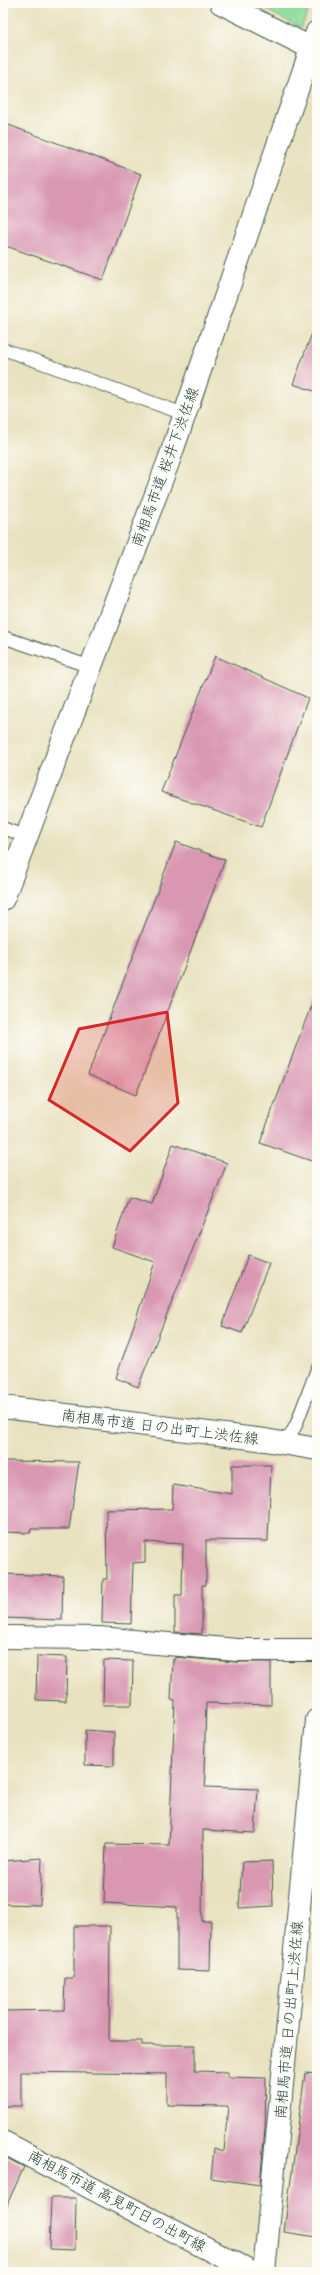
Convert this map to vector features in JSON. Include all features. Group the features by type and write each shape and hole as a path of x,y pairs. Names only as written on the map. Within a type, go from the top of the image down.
{"street":[{"path":"221,3 315,43"},
{"name":"南相馬市道 桜井下渋佐線","path":"3,899 91,667 184,414 315,43"},
{"name":"南相馬市道 日の出町上渋佐線","path":"3,1407 286,1443 317,1449"},
{"path":"3,1637 99,1638 237,1650 317,1650"},
{"name":"南相馬市道 日の出町上渋佐線","path":"264,2272 317,1720"},
{"name":"南相馬市道 高見町日の出町線","path":"3,2142 252,2272"}],"lane":[{"path":"3,349 184,414"},
{"path":"3,636 91,667"},
{"path":"3,828 27,837"},
{"path":"286,1443 296,1425 317,1369"}],"highlighted area":[{"path":"167,1012 178,1103 130,1151 49,1100 79,1029"}],"green space":[{"path":"253,3 312,3 301,28"}],"building":[{"path":"3,123 141,174 103,280 3,245"},
{"path":"315,325 317,325 317,392 293,384"},
{"path":"215,656 308,698 261,827 161,792"},
{"path":"176,842 225,860 136,1095 88,1075"},
{"path":"315,995 317,996 317,1163 260,1143"},
{"path":"173,1144 227,1163 138,1387 116,1378 155,1262 112,1247 129,1197 152,1204"},
{"path":"248,1255 269,1263 242,1333 222,1326"},
{"path":"3,1461 79,1462 69,1529 31,1529 30,1533 3,1532"},
{"path":"232,1465 271,1465 268,1541 206,1540 206,1585 202,1585 202,1634 175,1632 175,1595 182,1595 183,1544 145,1542 145,1562 133,1563 131,1624 102,1623 103,1579 107,1579 106,1510 172,1509 173,1485 232,1494"},
{"path":"3,1574 63,1576 62,1620 3,1618"},
{"path":"37,1656 67,1657 66,1701 36,1700"},
{"path":"175,1657 236,1662 271,1662 271,1705 206,1703 205,1787 258,1789 255,1833 203,1830 202,1921 211,1921 210,1971 177,1970 177,1907 104,1903 106,1844 169,1845 175,1700 171,1700 173,1659 175,1660"},
{"path":"104,1660 133,1661 132,1705 103,1705"},
{"path":"85,1730 114,1732 114,1766 85,1765"},
{"path":"42,1858 40,1905 3,1904 3,1861"},
{"path":"272,1861 273,1906 239,1908 242,1862"},
{"path":"74,1926 110,1926 109,2041 142,2041 142,2045 195,2045 195,2071 228,2072 228,2077 266,2078 265,2128 260,2185 211,2178 214,2148 224,2151 228,2106 167,2105 167,2074 21,2072 21,2106 3,2106 3,2011 64,2010 65,1978 74,1978"},
{"path":"305,2073 317,2074 317,2237 284,2232"},
{"path":"3,2156 24,2167 3,2213"},
{"path":"51,2198 76,2198 75,2250 49,2249"}]}
